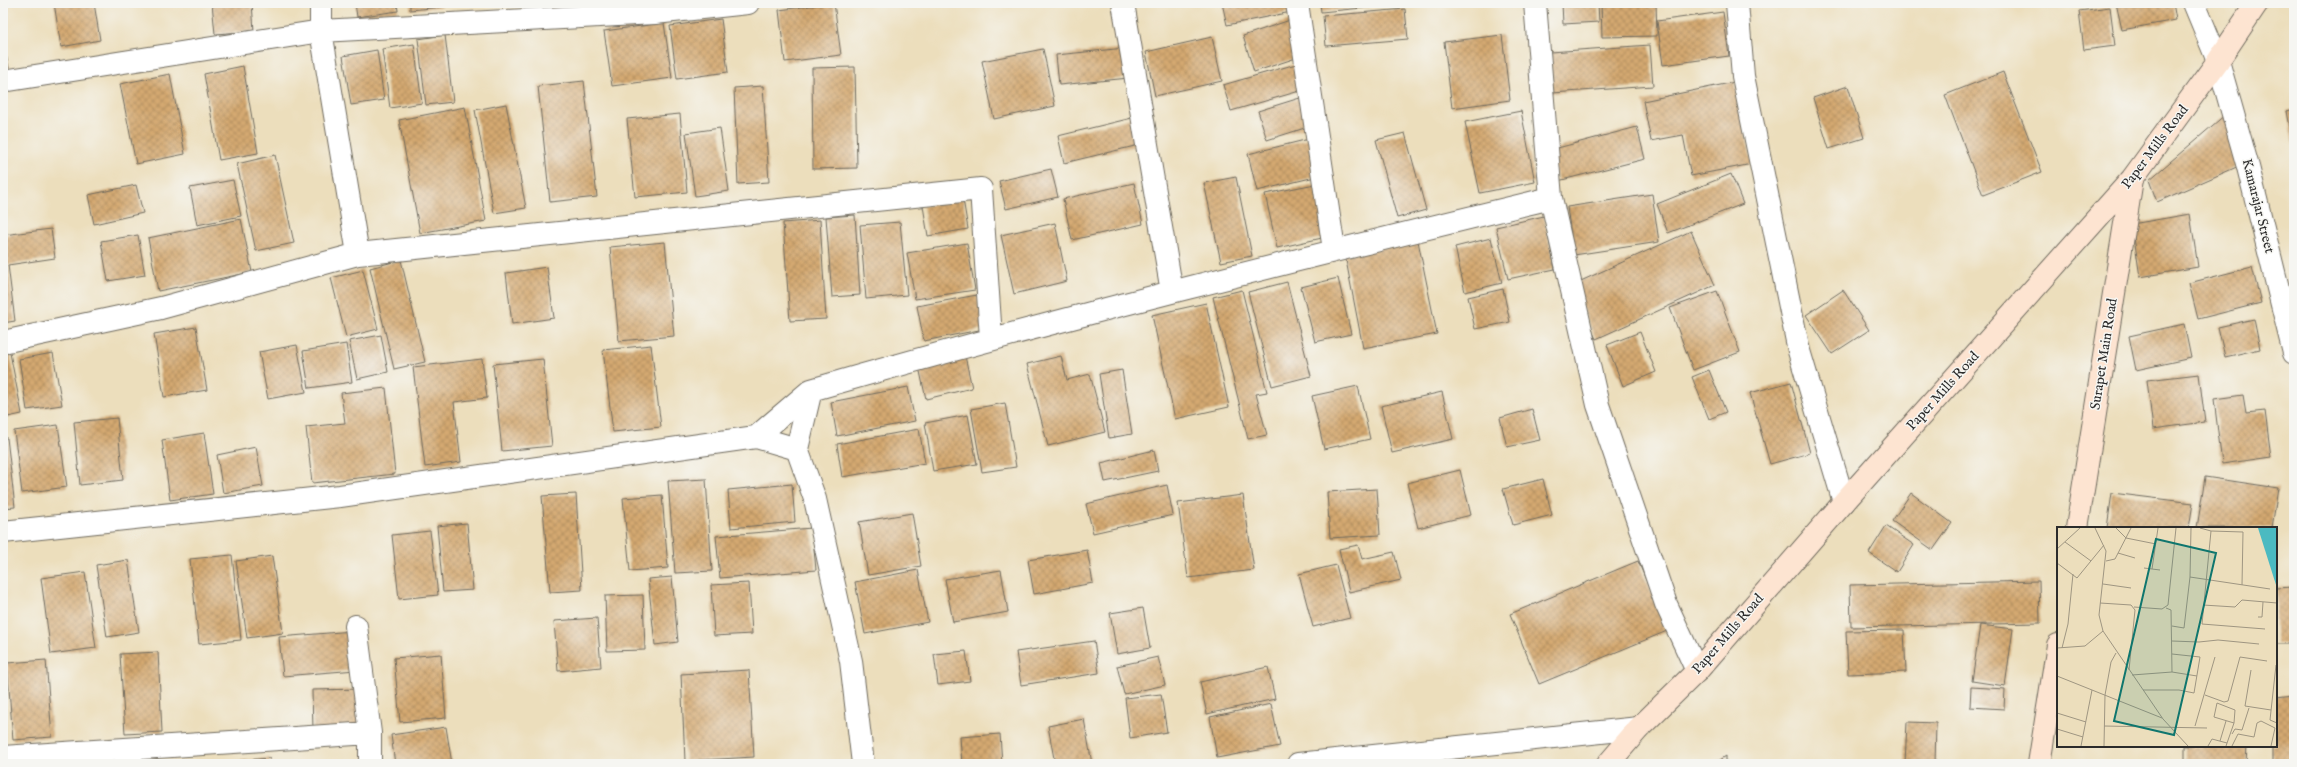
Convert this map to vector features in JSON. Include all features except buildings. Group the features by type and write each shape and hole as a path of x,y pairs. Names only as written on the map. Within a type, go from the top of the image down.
{"main road":[{"name":"Paper Mills Road","path":"1608,764 1639,728 1697,671 1844,502 2132,179 2218,61 2257,3"},
{"name":"Surapet Main Road","path":"2077,527 2132,179"},
{"path":"2039,764 2057,651"}],"street":[{"path":"321,3 321,31 358,254"},
{"path":"3,81 321,31 748,3"},
{"path":"1123,3 1172,292"},
{"path":"1297,3 1334,250"},
{"path":"1535,3 1551,198 1598,405 1666,604 1697,671"},
{"path":"1737,3 1743,76 1800,351 1844,502"},
{"name":"Kamarajar Street","path":"2194,3 2218,61 2248,167 2294,353"},
{"path":"3,342 161,308 358,254 981,189 991,338"},
{"path":"756,437 811,390 991,338 1334,250 1551,198"},
{"path":"811,390 797,449 815,499 851,661 863,764"},
{"path":"3,532 340,496 756,437 797,449"},
{"path":"356,626 370,733 370,764"},
{"path":"1298,764 1639,728"},
{"path":"3,757 58,758 370,733"}]}
